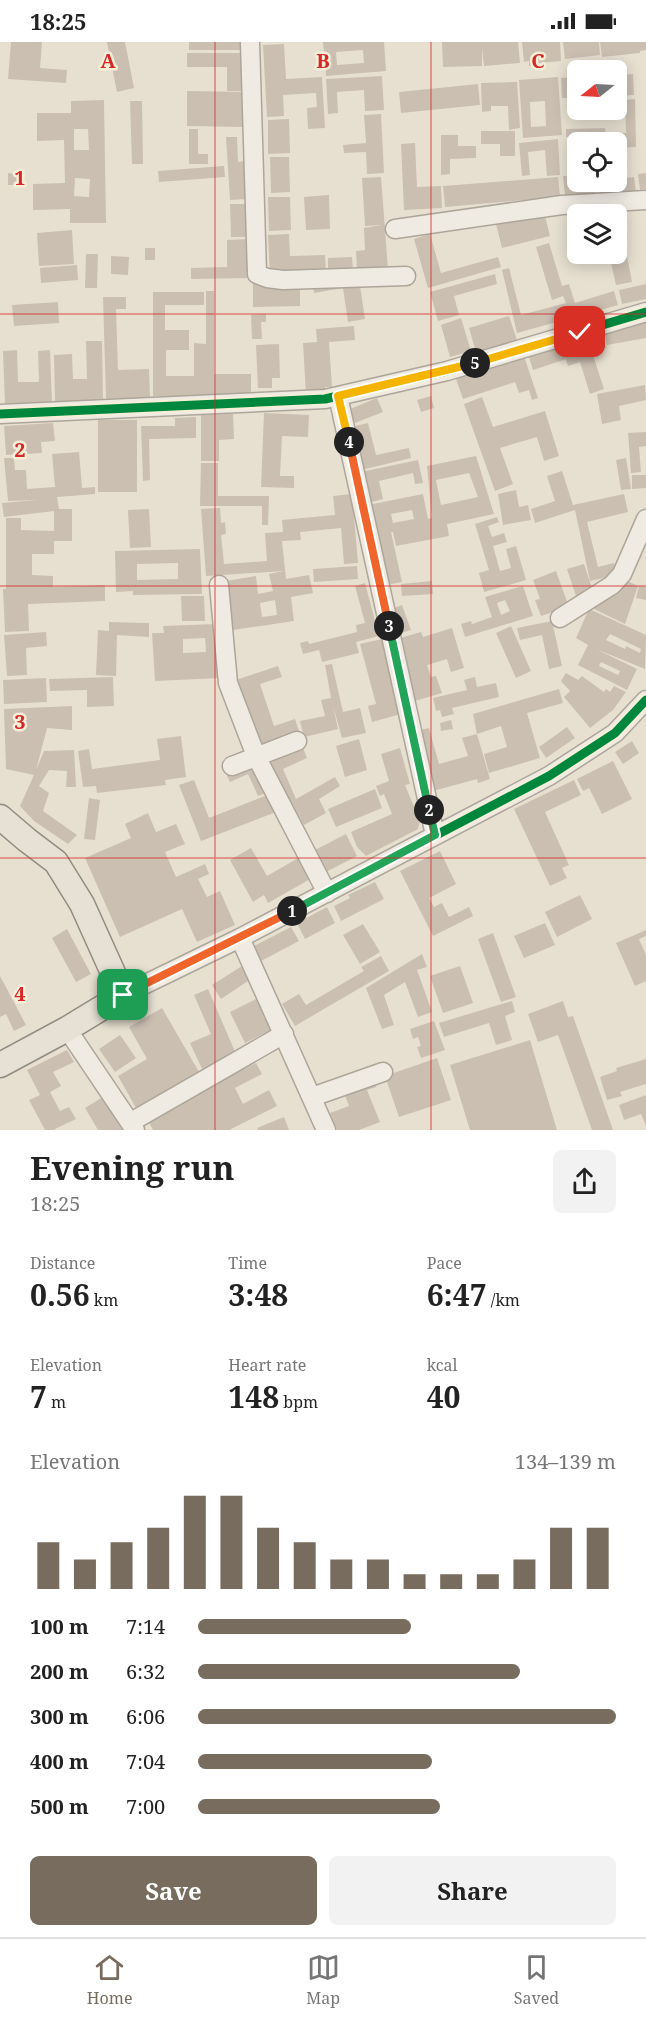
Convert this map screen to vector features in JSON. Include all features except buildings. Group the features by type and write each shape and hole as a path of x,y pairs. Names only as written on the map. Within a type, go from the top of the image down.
{"main road":[{"path":"0,817 56,861 82,904 123,995 67,1029 0,1065"}],"street":[{"path":"250,42 257,274 283,280 406,276"},
{"path":"395,230 562,205 646,200"},
{"path":"0,414 325,399 447,371 646,312"},
{"path":"338,396 435,835"},
{"path":"560,618 603,591 622,574 646,519"},
{"path":"219,585 228,683 256,756 327,893"},
{"path":"123,995 240,938 549,776 615,733 646,700"},
{"path":"232,766 297,741"},
{"path":"240,938 326,1130"},
{"path":"67,1029 133,1126 202,1079 284,1034"},
{"path":"312,1097 383,1071"}],"cycle path":[{"path":"0,414 325,399 447,371 646,312"},
{"path":"338,396 435,835"},
{"path":"123,995 240,938 549,776 615,733 646,700"}],"route":[{"path":"123,995 240,938 435,835 338,396 447,371 580,332"}]}
